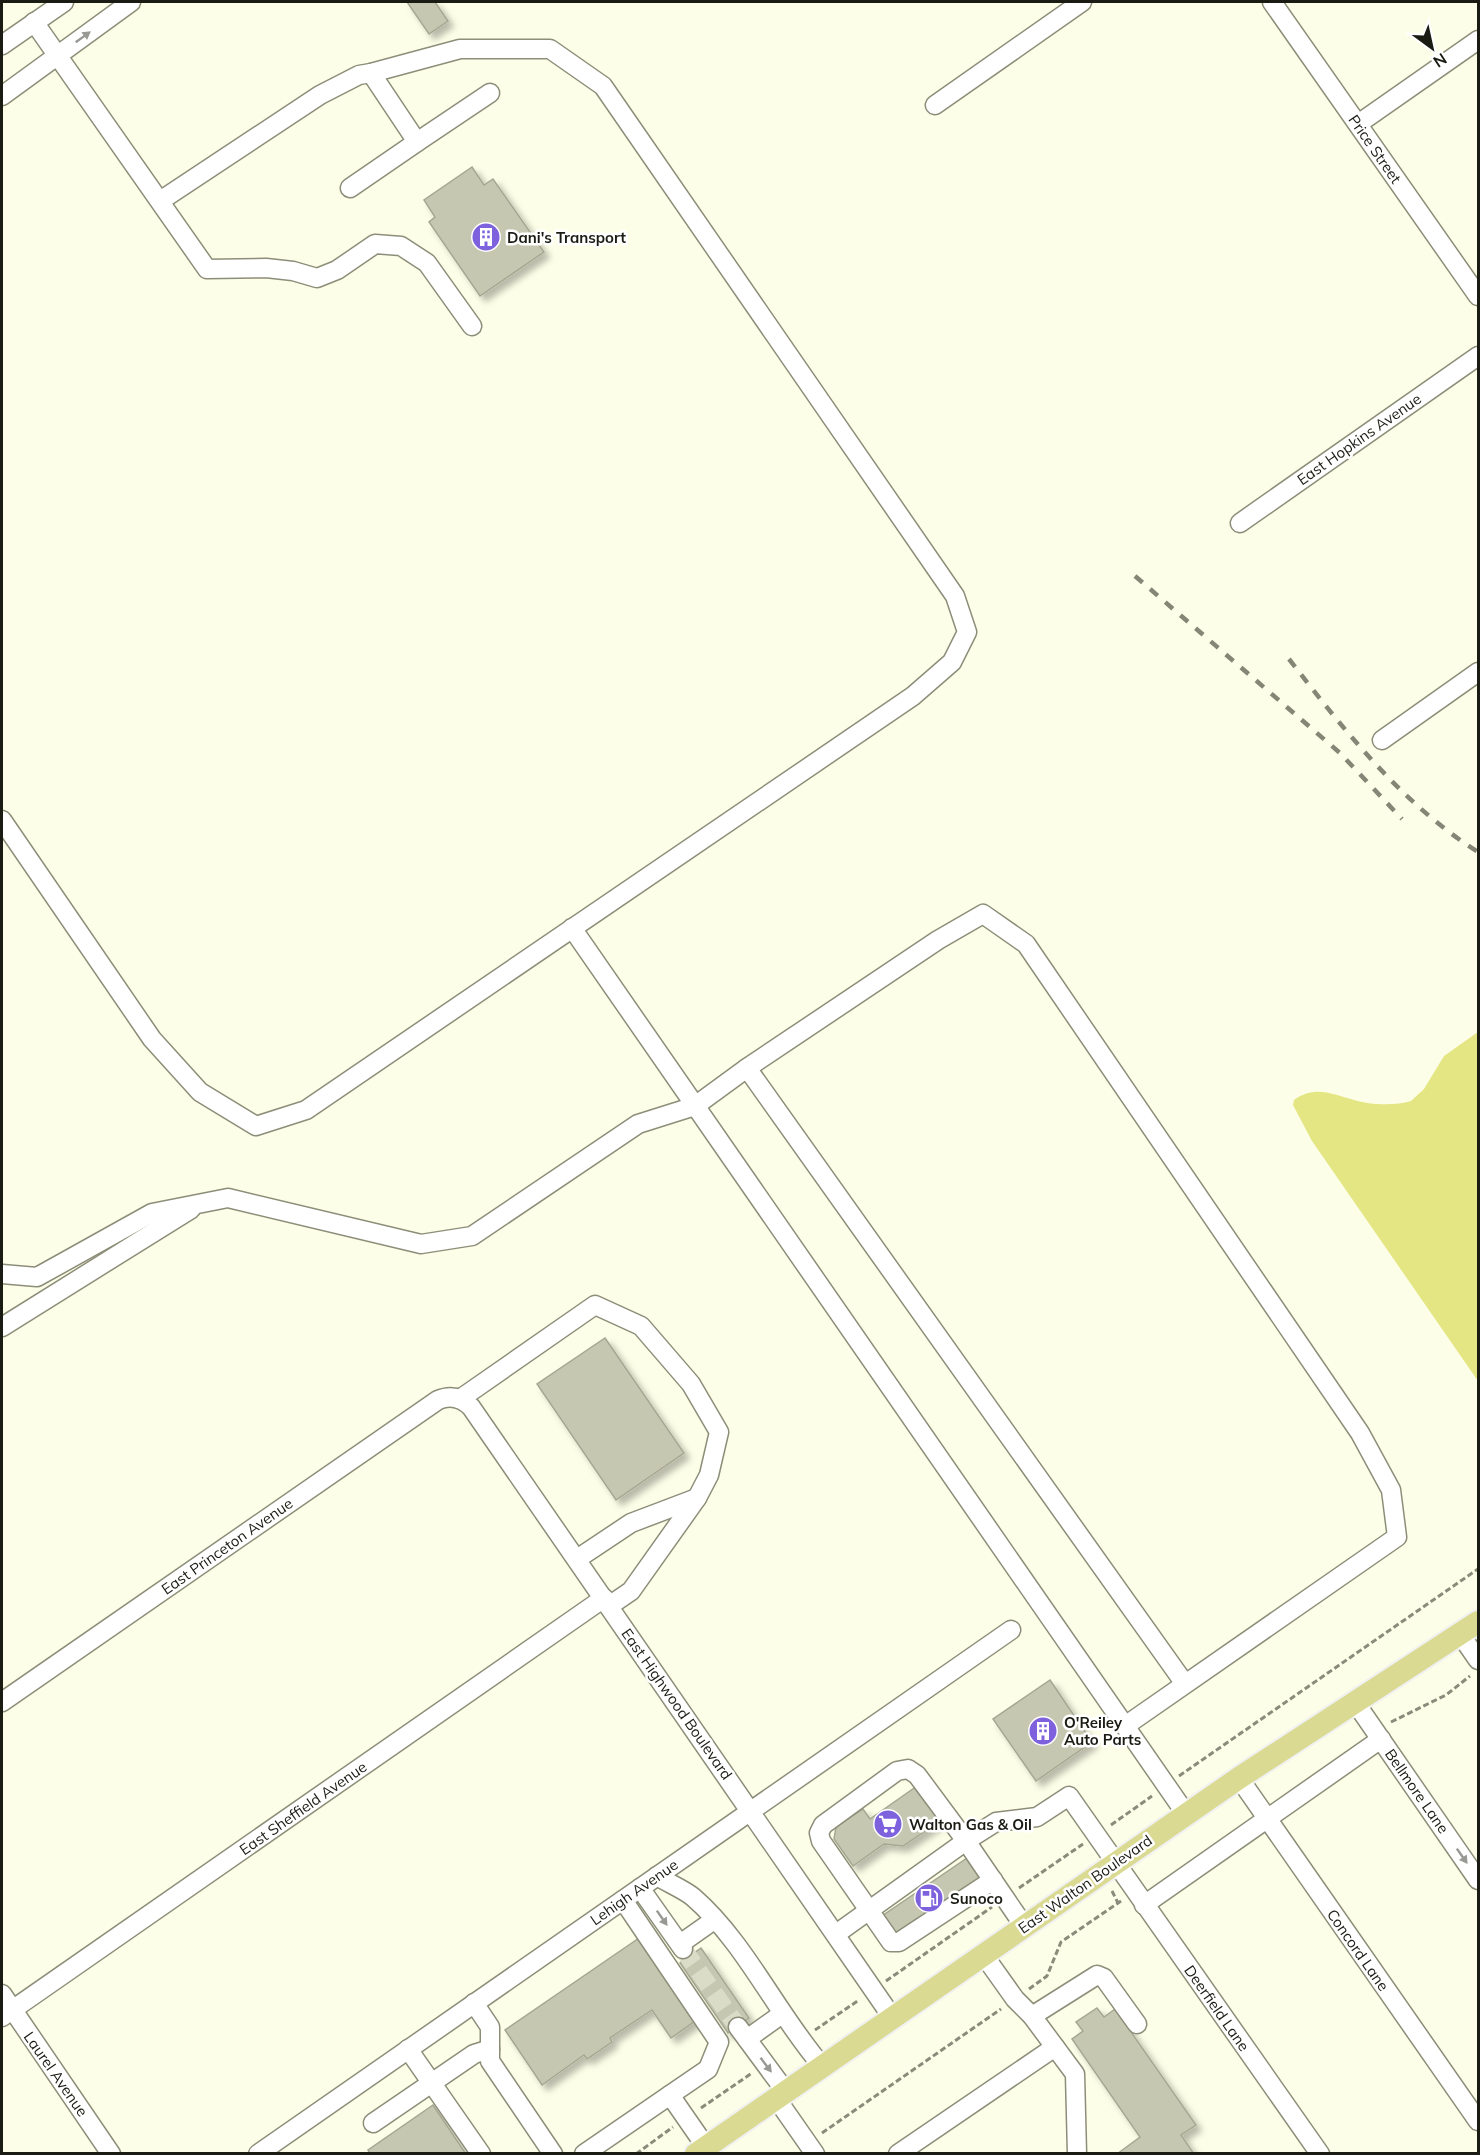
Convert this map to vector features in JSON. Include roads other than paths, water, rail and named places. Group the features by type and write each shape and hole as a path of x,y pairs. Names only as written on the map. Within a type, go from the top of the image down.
{"main road":[{"name":"East Walton Boulevard","path":"701,2150 1186,1814 1469,1628"}],"street":[{"path":"2,45 64,2"},
{"path":"2,96 131,2"},
{"path":"935,105 1082,2"},
{"name":"Price Street","path":"1272,2 1479,296"},
{"path":"34,22 207,270 266,268 293,271 317,278 337,270 375,244 401,246 427,263 472,326"},
{"path":"1358,124 1479,40"},
{"path":"2,820 152,1039 200,1092 256,1126 306,1110 913,696 952,662 967,632 955,596 603,86 550,49 460,49 359,75 320,95 160,201"},
{"path":"370,73 417,142"},
{"path":"350,188 490,93"},
{"name":"East Hopkins Avenue","path":"1240,523 1479,356"},
{"path":"1382,740 1479,672"},
{"path":"2,1274 37,1277 152,1213 228,1198 421,1244 472,1236 638,1124 695,1106 747,1068 938,940 983,914 1026,944 1360,1433 1391,1490 1397,1537 1125,1726"},
{"path":"572,928 1186,1814"},
{"path":"747,1068 1185,1684"},
{"path":"2,1327 201,1204"},
{"name":"East Princeton Avenue","path":"2,1702 438,1400 458,1398 595,1305 640,1326 690,1384 719,1432 709,1475 697,1498"},
{"name":"East Highwood Boulevard","path":"458,1398 471,1407 892,2017"},
{"path":"577,1559 631,1523 697,1498"},
{"name":"East Sheffield Avenue","path":"7,2014 606,1602 631,1591 697,1498"},
{"path":"1469,1628 1479,1660"},
{"name":"Lehigh Avenue","path":"258,2154 1011,1630"},
{"name":"Bellmore Lane","path":"1354,1702 1479,1880"},
{"path":"1144,1905 1381,1739"},
{"path":"993,1880 899,1942 891,1942 821,1842 819,1833 822,1825 897,1771 908,1769 917,1775 966,1841 993,1880 1024,1926"},
{"name":"Concord Lane","path":"1239,1778 1479,2121"},
{"name":"Deerfield Lane","path":"966,1841 996,1822 1037,1817 1069,1796 1320,2154"},
{"path":"836,1934 966,1841"},
{"path":"657,1876 692,1897 714,1920 730,1939 800,2040 822,2066"},
{"path":"640,1888 681,1946 714,1920"},
{"path":"584,2154 708,2069 719,2042 623,1899"},
{"path":"983,1954 1015,1999 1032,2016 1075,2074 1077,2154"},
{"path":"1032,2016 1097,1975 1104,1978 1137,2024"},
{"name":"Laurel Avenue","path":"2,1994 7,2014 111,2154"},
{"path":"474,2003 490,2026 489,2061 553,2154"},
{"path":"782,2014 742,2033 765,2064 815,2154"},
{"path":"898,2154 1055,2047"},
{"path":"408,2049 481,2154"},
{"path":"373,2123 474,2054 490,2049"},
{"path":"670,2095 686,2118 701,2150"}],"tunnel":[{"path":"683,1949 738,2027"}],"railway":[{"path":"1135,576 1340,753 1402,819"},
{"path":"1289,659 1353,739 1399,789 1450,833 1478,852"}],"place":[{"name":"Dani's Transport","path":"486,237"},
{"name":"O'Reiley Auto Parts","path":"1043,1731"},
{"name":"Walton Gas & Oil","path":"888,1824"},
{"name":"Sunoco","path":"929,1898"}]}
